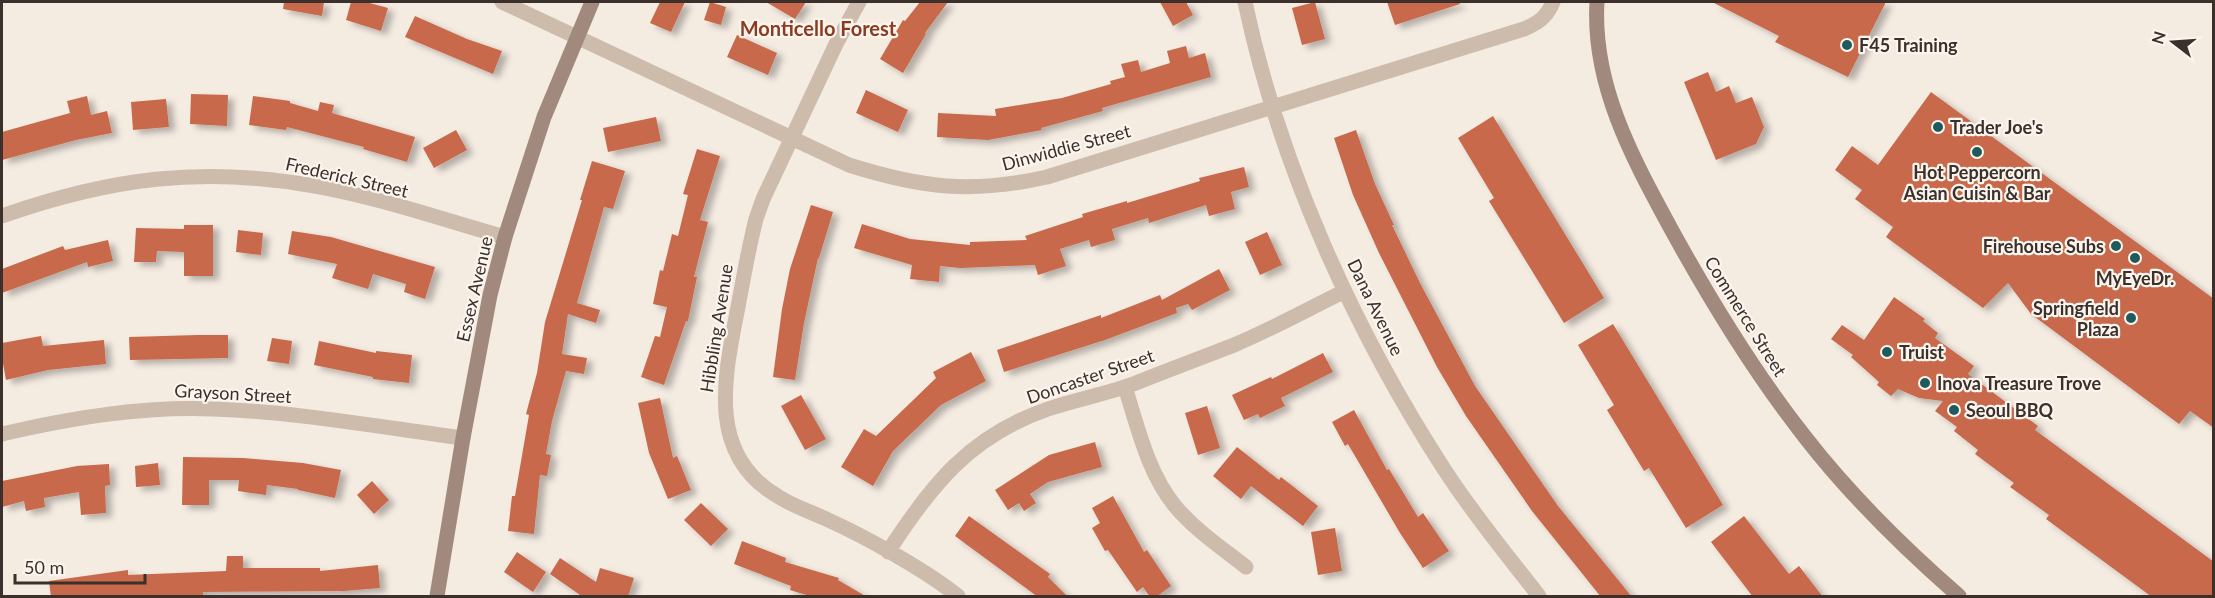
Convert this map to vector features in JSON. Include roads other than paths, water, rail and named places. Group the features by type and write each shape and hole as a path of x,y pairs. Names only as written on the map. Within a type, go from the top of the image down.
{"street":[{"name":"Dinwiddie Street","path":"502,2 849,165 892,179 945,187 990,187 1047,177 1536,24 1545,16 1553,2"},
{"name":"Essex Avenue","path":"437,597 463,438 490,295 505,237 544,117 592,2"},
{"name":"Hibbling Avenue","path":"859,2 836,44 763,199 750,245 726,370 724,408 728,429 741,460 766,489 888,552 958,597"},
{"name":"Dana Avenue","path":"1245,2 1273,106 1302,194 1345,291 1413,421 1444,470 1539,597"},
{"name":"Commerce Street","path":"1597,2 1604,74 1619,127 1657,203 1734,338 1805,438 1855,496 1924,566 1959,597"},
{"name":"Frederick Street","path":"2,216 44,201 91,189 151,178 210,175 262,178 317,186 505,237"},
{"name":"Doncaster Street","path":"888,552 931,489 954,465 982,442 1008,426 1035,414 1125,387 1236,344 1345,291"},
{"path":"1125,387 1150,463 1165,492 1186,518 1246,567"},
{"name":"Grayson Street","path":"2,434 46,423 102,414 212,409 265,412 463,438"}],"place":[{"name":"F45 Training","path":"1847,45"},
{"name":"Trader Joe's","path":"1938,127"},
{"name":"Hot Peppercorn Asian Cuisin & Bar","path":"1977,152"},
{"name":"Firehouse Subs","path":"2116,246"},
{"name":"MyEyeDr.","path":"2135,258"},
{"name":"Springfield Plaza","path":"2131,318"},
{"name":"Truist","path":"1887,352"},
{"name":"Inova Treasure Trove","path":"1925,383"},
{"name":"Seoul BBQ","path":"1954,410"}],"district":[{"name":"Monticello Forest","path":"818,28"}]}
